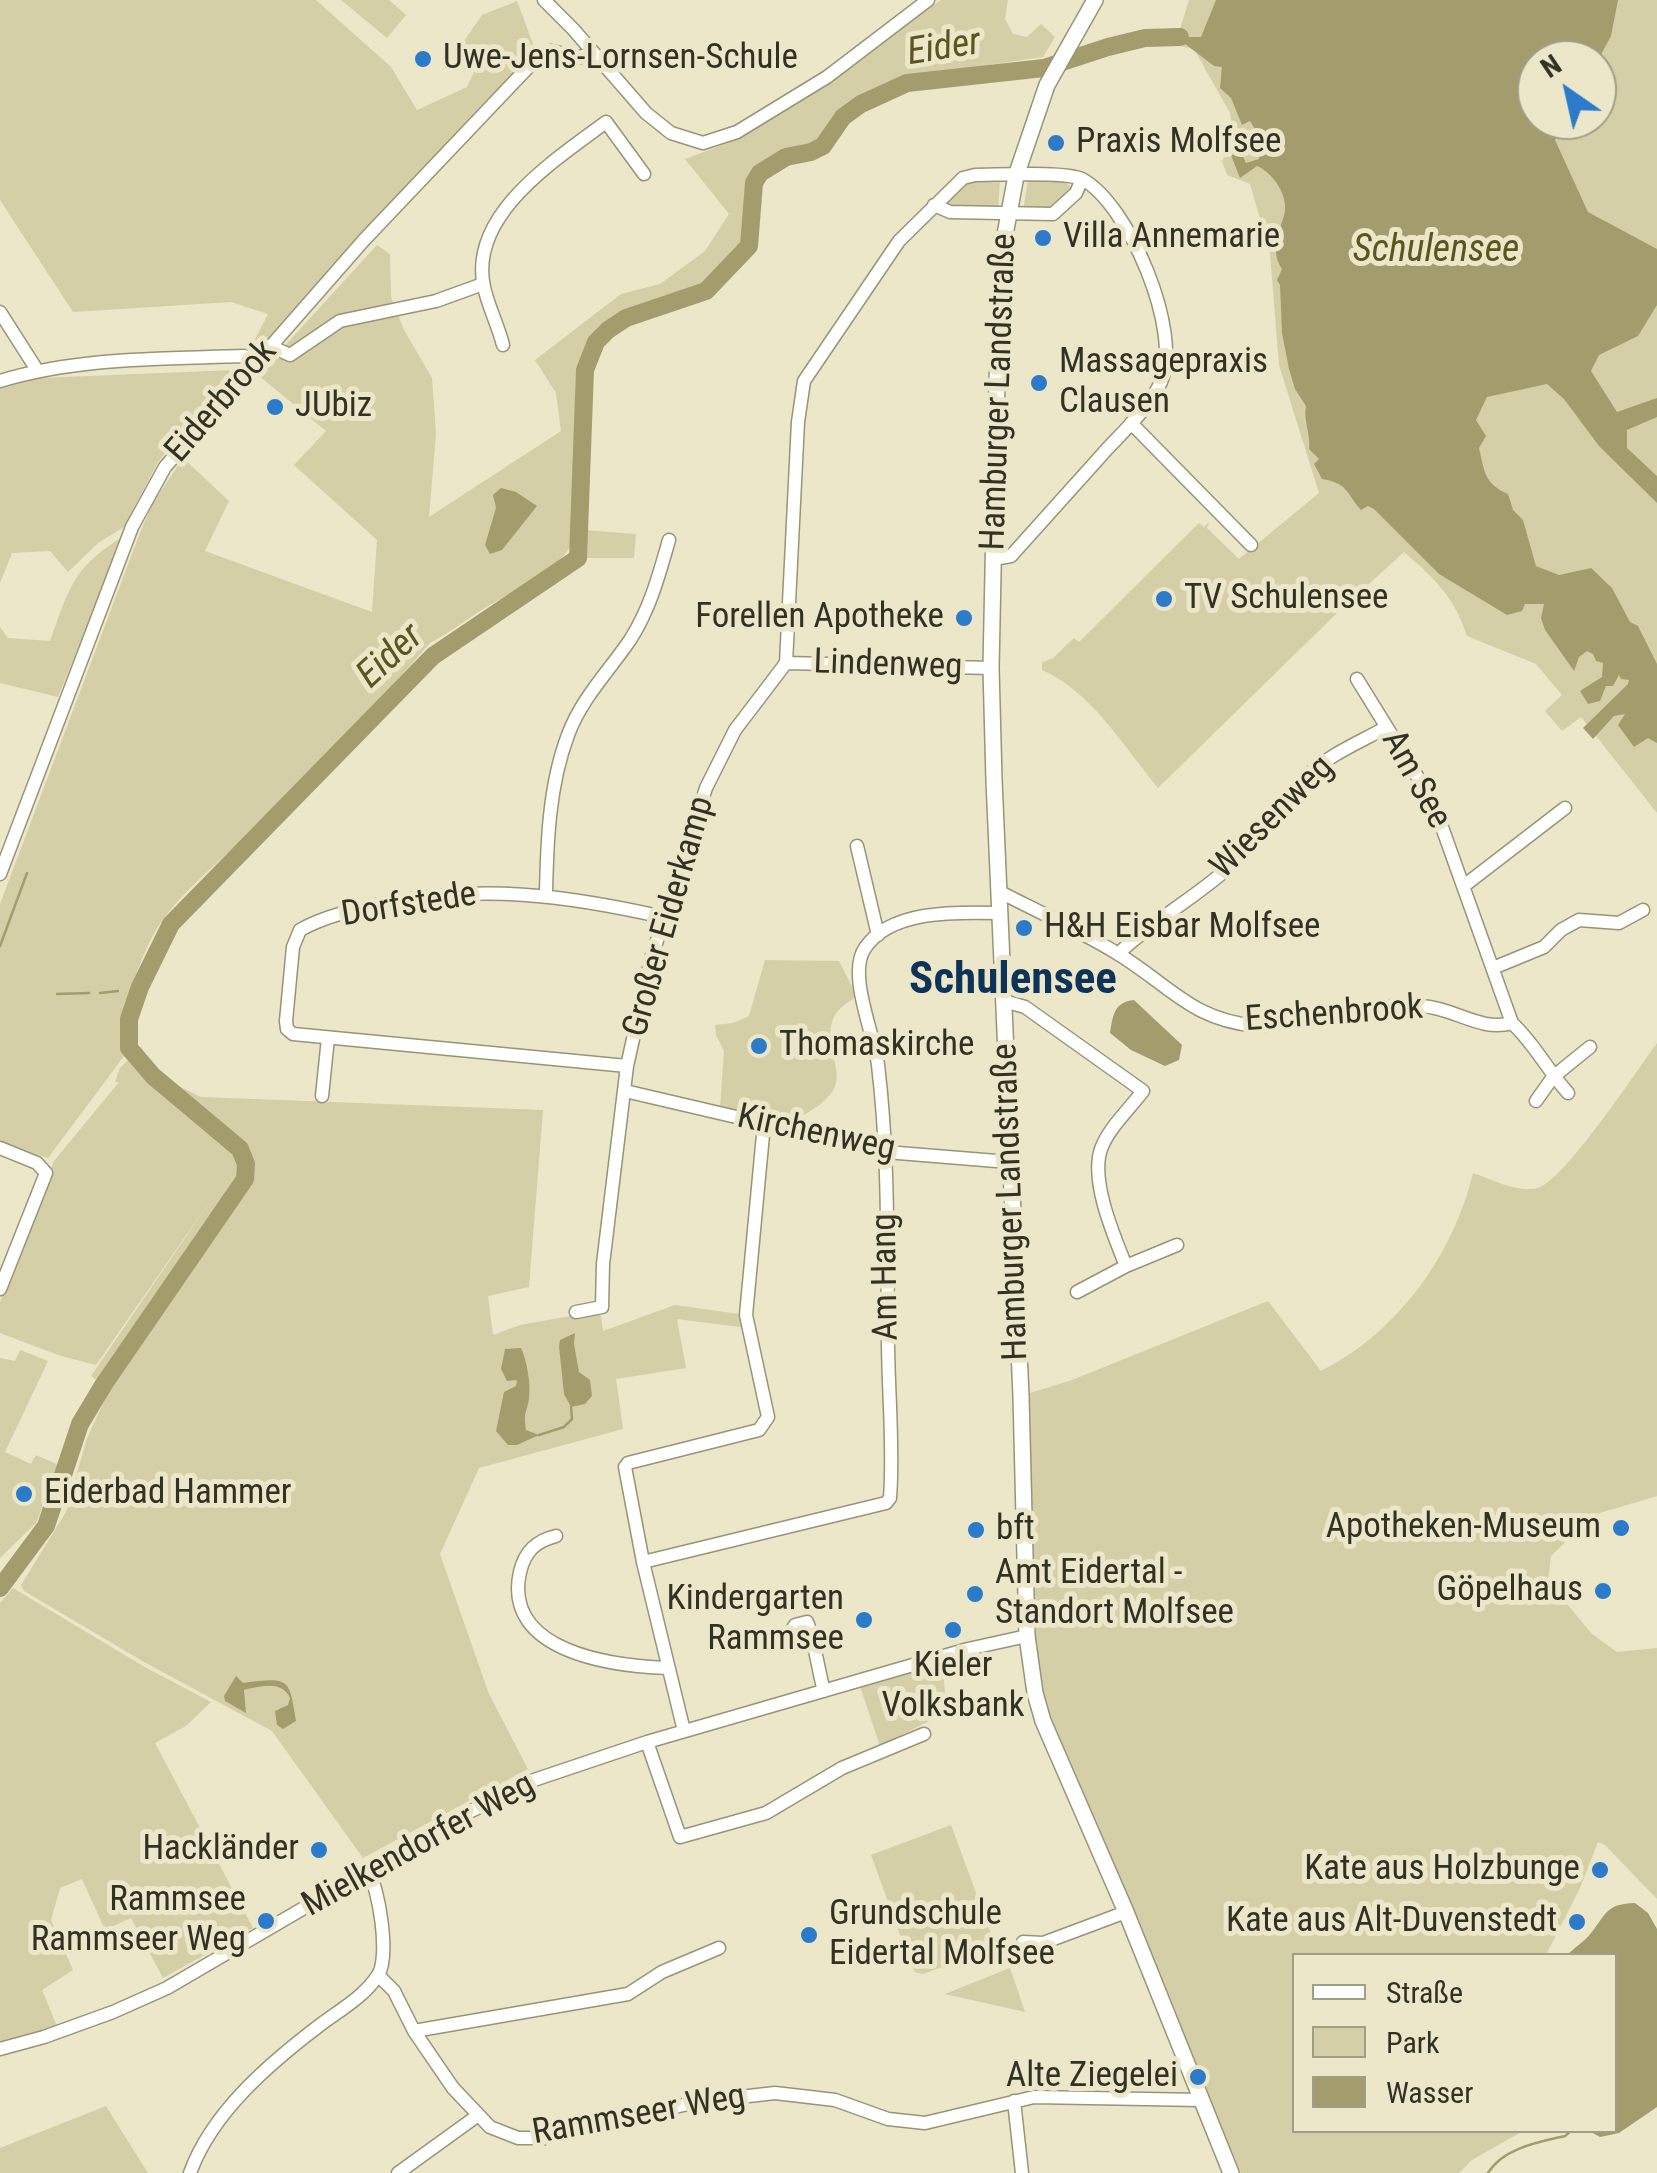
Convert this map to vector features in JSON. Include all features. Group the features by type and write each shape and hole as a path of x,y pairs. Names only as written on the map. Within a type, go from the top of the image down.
{"main road":[{"name":"Hamburger Landstraße","path":"1094,0 1046,85 1016,176 1008,215 997,380 991,668 1022,1413 1027,1636 1035,1693 1044,1721 1231,2173"}],"street":[{"path":"544,0 660,125 688,141 715,141 738,132 840,68 928,0"},
{"name":"Eiderbrook","path":"0,874 145,500 165,467 364,240 535,60 550,51 580,56 593,53"},
{"path":"503,345 483,284 484,251 498,219 515,197 536,175 606,122 644,174"},
{"path":"786,663 801,390 812,370 899,240 970,176 1082,179 1114,211 1133,242 1167,333 1168,358 1152,398 1131,423 1011,556 994,559"},
{"path":"934,206 950,212 1052,214 1076,193 1082,179"},
{"path":"270,346 290,355 340,321 436,301 483,284"},
{"path":"0,312 36,370"},
{"path":"0,381 85,362 244,356 257,360"},
{"path":"1131,423 1252,546"},
{"path":"546,894 552,812 559,762 568,733 648,608 669,540"},
{"name":"Lindenweg","path":"786,663 991,668"},
{"name":"Großer Eiderkamp","path":"576,1312 602,1308 603,1264 627,1066 663,916 706,788 736,730 786,663"},
{"name":"Am See","path":"1356,679 1433,802 1512,1023"},
{"name":"Wiesenweg","path":"1118,954 1226,870 1309,775 1334,754 1385,728"},
{"path":"1465,885 1565,807"},
{"path":"858,846 878,936 918,916 1000,913"},
{"name":"Eschenbrook","path":"998,891 1118,954 1214,1019 1258,1026 1420,1006 1448,1010 1483,1027 1512,1023"},
{"name":"Dorfstede","path":"627,1066 293,1034 287,1029 293,947 300,930 352,910 444,894 546,894 663,916"},
{"path":"1493,968 1544,947 1561,930 1579,920 1619,922 1643,910"},
{"name":"Am Hang","path":"643,1562 886,1504 890,1498 886,1152 878,1060 858,970 864,949 878,936"},
{"path":"1004,1001 1025,1006 1144,1091 1102,1147 1099,1163 1107,1213 1126,1266"},
{"path":"1512,1023 1568,1093"},
{"path":"322,1096 328,1038"},
{"path":"1536,1100 1553,1077 1590,1048"},
{"name":"Kirchenweg","path":"625,1091 886,1152 1009,1162"},
{"path":"684,1731 643,1562 626,1467 628,1463 760,1430 768,1418 746,1315 764,1124"},
{"path":"0,1148 38,1163 46,1173 0,1289"},
{"path":"1077,1292 1177,1245"},
{"path":"556,1536 541,1540 532,1548 520,1574 520,1603 533,1628 558,1648 648,1668 668,1668"},
{"name":"Mielkendorfer Weg","path":"0,2049 60,2032 167,1988 496,1797 574,1764 968,1649 1027,1636"},
{"path":"810,1641 824,1692"},
{"path":"647,1742 680,1836 766,1813 842,1768 924,1734"},
{"path":"190,2173 196,2156 222,2116 268,2069 378,1975 384,1958 382,1936 374,1881 368,1870"},
{"path":"1022,1942 1044,1943 1126,1912"},
{"path":"414,2031 628,1994 662,1972 719,1948"},
{"name":"Rammseer Weg","path":"378,1975 394,1991 442,2075 477,2116 500,2132 534,2139 696,2102 776,2093 835,2100 906,2122 941,2120 1014,2101 1058,2096 1201,2100"},
{"path":"1014,2101 1022,2173"},
{"path":"398,2173 477,2116"}],"green space":[{"path":"0,0 316,0 391,67 417,110 467,87 474,72 457,51 482,15 517,1 535,49 266,343 250,349 268,314 231,302 73,312 0,200"},
{"path":"341,0 389,0 406,15 387,38"},
{"path":"941,0 1008,0 1005,19 1013,34 1027,37 1041,24 1055,37 1043,57 906,77 842,109 820,141 776,154 760,165 748,191 744,239 718,271 691,290 635,309 606,325 587,350 576,389 573,541 566,553 535,580 430,643 319,763 175,905 155,932 136,975 126,1010 124,1056 48,1158 0,1142 0,904 141,530 153,503 183,458 229,501 205,551 372,612 377,540 294,465 326,431 258,375 377,245 390,254 391,297 404,330 432,378 436,433 429,517 561,431 556,393 535,360 621,294 660,284 705,251 729,214 685,159 728,143 765,121"},
{"name":"Schulensee","path":"1189,0 1657,0 1657,813 1581,717 1562,731 1545,711 1562,695 1536,664 1467,636 1442,589 1404,552 1158,788 1092,706 1060,679 1042,670 1042,663 1074,638 1079,642 1199,523 1204,527 1209,522 1207,528 1239,559 1319,493 1279,365 1270,254 1250,184 1227,175 1222,161 1234,140 1230,113 1194,49 1175,45"},
{"path":"1000,180 998,210 947,209 945,200 967,181"},
{"path":"1028,181 1065,181 1072,189 1058,207 1023,210"},
{"path":"235,370 158,462 124,527 98,543 68,572 50,551 12,553 0,583 0,389 40,378"},
{"path":"584,530 636,534 634,558 581,558"},
{"path":"124,536 58,697 0,683 0,627 8,638 50,641 75,580 93,558"},
{"path":"765,960 839,961 857,996 833,1019 830,1034 836,1082 832,1093 800,1117 799,1124 789,1122 789,1117 766,1112 764,1119 720,1108 724,1051 715,1025 749,1016"},
{"path":"1657,1043 1657,1496 1593,1515 1551,1556 1548,1581 1591,1633 1617,1652 1657,1648 1657,1899 1598,1842 1547,1953 1292,1953 1292,2133 1519,2133 1472,2160 1459,2173 1241,2173 1045,1721 1034,1668 1030,1393 1072,1380 1268,1301 1321,1371 1374,1336 1418,1289 1452,1234 1473,1173 1524,1189 1540,1187 1567,1164"},
{"path":"141,1047 160,1077 201,1097 543,1110 529,1287 488,1296 493,1335 520,1325 593,1312 601,1316 603,1331 675,1305 746,1315 747,1328 677,1319 686,1368 616,1379 623,1429 479,1468 440,1554 489,1694 528,1769 363,1858 272,1731 144,1662 24,1591 21,1585 66,1512 87,1438 110,1389 91,1376 217,1191 96,1365 0,1333 4,1290 54,1161 119,1082 115,1082 120,1068"},
{"path":"20,1350 48,1361 5,1452 31,1464 36,1455 59,1465 36,1523 0,1558 0,1358 15,1361"},
{"path":"13,1588 211,1702 186,1726 155,1743 253,1928 163,1978 131,1918 105,1930 82,1879 60,1888 51,1920 73,1970 42,1990 59,2031 0,2049 0,1603"},
{"path":"942,1662 947,1712 880,1746 860,1686"},
{"path":"951,1825 996,1947 923,1974 915,1972 911,1965 871,1855"},
{"path":"1010,1968 1025,2012 945,1994"},
{"path":"106,2106 148,2173 0,2173 0,2148"}],"water":[{"name":"Schulensee","path":"1216,0 1618,0 1609,40 1517,40 1517,140 1555,140 1588,212 1657,249 1657,305 1638,336 1599,355 1591,371 1617,412 1657,398 1657,417 1627,430 1627,448 1657,476 1657,503 1599,446 1564,399 1547,384 1487,397 1476,420 1486,436 1479,448 1487,476 1494,486 1508,494 1513,510 1523,520 1536,566 1559,575 1591,568 1612,588 1630,622 1638,626 1657,664 1657,743 1648,738 1634,747 1618,725 1625,714 1614,716 1593,739 1583,728 1629,680 1619,675 1613,686 1606,686 1600,701 1588,704 1580,691 1602,677 1603,663 1587,651 1579,657 1574,671 1545,630 1541,618 1544,604 1525,604 1522,611 1507,615 1439,574 1374,509 1368,506 1361,510 1342,486 1322,479 1314,464 1319,459 1309,449 1306,406 1295,389 1282,333 1277,280 1282,269 1276,249 1285,208 1282,193 1274,179 1257,166 1240,178 1227,145 1236,141 1246,163 1259,159 1256,131 1250,121 1242,125 1231,98 1220,88 1222,67 1214,66 1180,40 1201,37"},
{"path":"501,488 516,492 537,506 502,550 490,554 485,545 496,508 493,495"},
{"path":"1134,1000 1182,1045 1179,1060 1165,1066 1131,1050 1110,1033 1118,1007"},
{"path":"575,1333 579,1372 590,1380 592,1396 585,1404 571,1407 564,1394 559,1346 560,1340"},
{"path":"521,1348 529,1386 526,1430 539,1435 508,1445 496,1431 504,1392 516,1386 517,1380 507,1381 501,1369 505,1349"},
{"path":"236,1676 243,1683 270,1680 284,1684 289,1688 296,1721 283,1729 277,1725 275,1711 288,1705 290,1698 276,1687 244,1690 246,1713 225,1701"},
{"path":"1635,1903 1648,1913 1657,1929 1657,2107 1619,2133 1600,2137 1593,2133 1617,2133 1617,1953 1569,1953 1618,1905"}],"waterway":[{"name":"Eider","path":"0,1588 46,1526 80,1424 245,1179 246,1164 240,1149 153,1076 129,1048 129,1019 140,987 171,924 433,656 578,558 585,370 596,342 626,318 706,291 749,246 754,183 760,173 786,157 823,146 843,117 861,104 907,83 1044,68 1145,38 1180,37"},
{"path":"0,946 27,873"},
{"name":"Eider","path":"131,989 140,987"},
{"path":"100,993 118,991"},
{"path":"57,994 89,993"},
{"path":"539,1435 564,1427 572,1419 571,1407"},
{"path":"1488,2173 1512,2152 1568,2133"}],"place":[{"name":"Uwe-Jens-Lornsen-Schule","path":"423,59"},
{"name":"Praxis Molfsee","path":"1056,143"},
{"name":"Villa Annemarie","path":"1043,238"},
{"name":"Massagepraxis Clausen","path":"1039,383"},
{"name":"JUbiz","path":"275,407"},
{"name":"TV Schulensee","path":"1164,599"},
{"name":"Forellen Apotheke","path":"964,618"},
{"name":"H&H Eisbar Molfsee","path":"1024,928"},
{"name":"Thomaskirche","path":"759,1046"},
{"name":"Eiderbad Hammer","path":"24,1494"},
{"name":"Apotheken-Museum","path":"1621,1528"},
{"name":"bft","path":"976,1530"},
{"name":"Göpelhaus","path":"1603,1591"},
{"name":"Amt Eidertal - Standort Molfsee","path":"975,1594"},
{"name":"Kindergarten Rammsee","path":"864,1620"},
{"name":"Kieler Volksbank","path":"953,1630"},
{"name":"Hackländer","path":"319,1850"},
{"name":"Kate aus Holzbunge","path":"1600,1870"},
{"name":"Rammsee Rammseer Weg","path":"266,1921"},
{"name":"Kate aus Alt-Duvenstedt","path":"1577,1922"},
{"name":"Grundschule Eidertal Molfsee","path":"809,1935"},
{"name":"Alte Ziegelei","path":"1198,2077"}],"district":[{"name":"Schulensee","path":"1013,982"}]}
